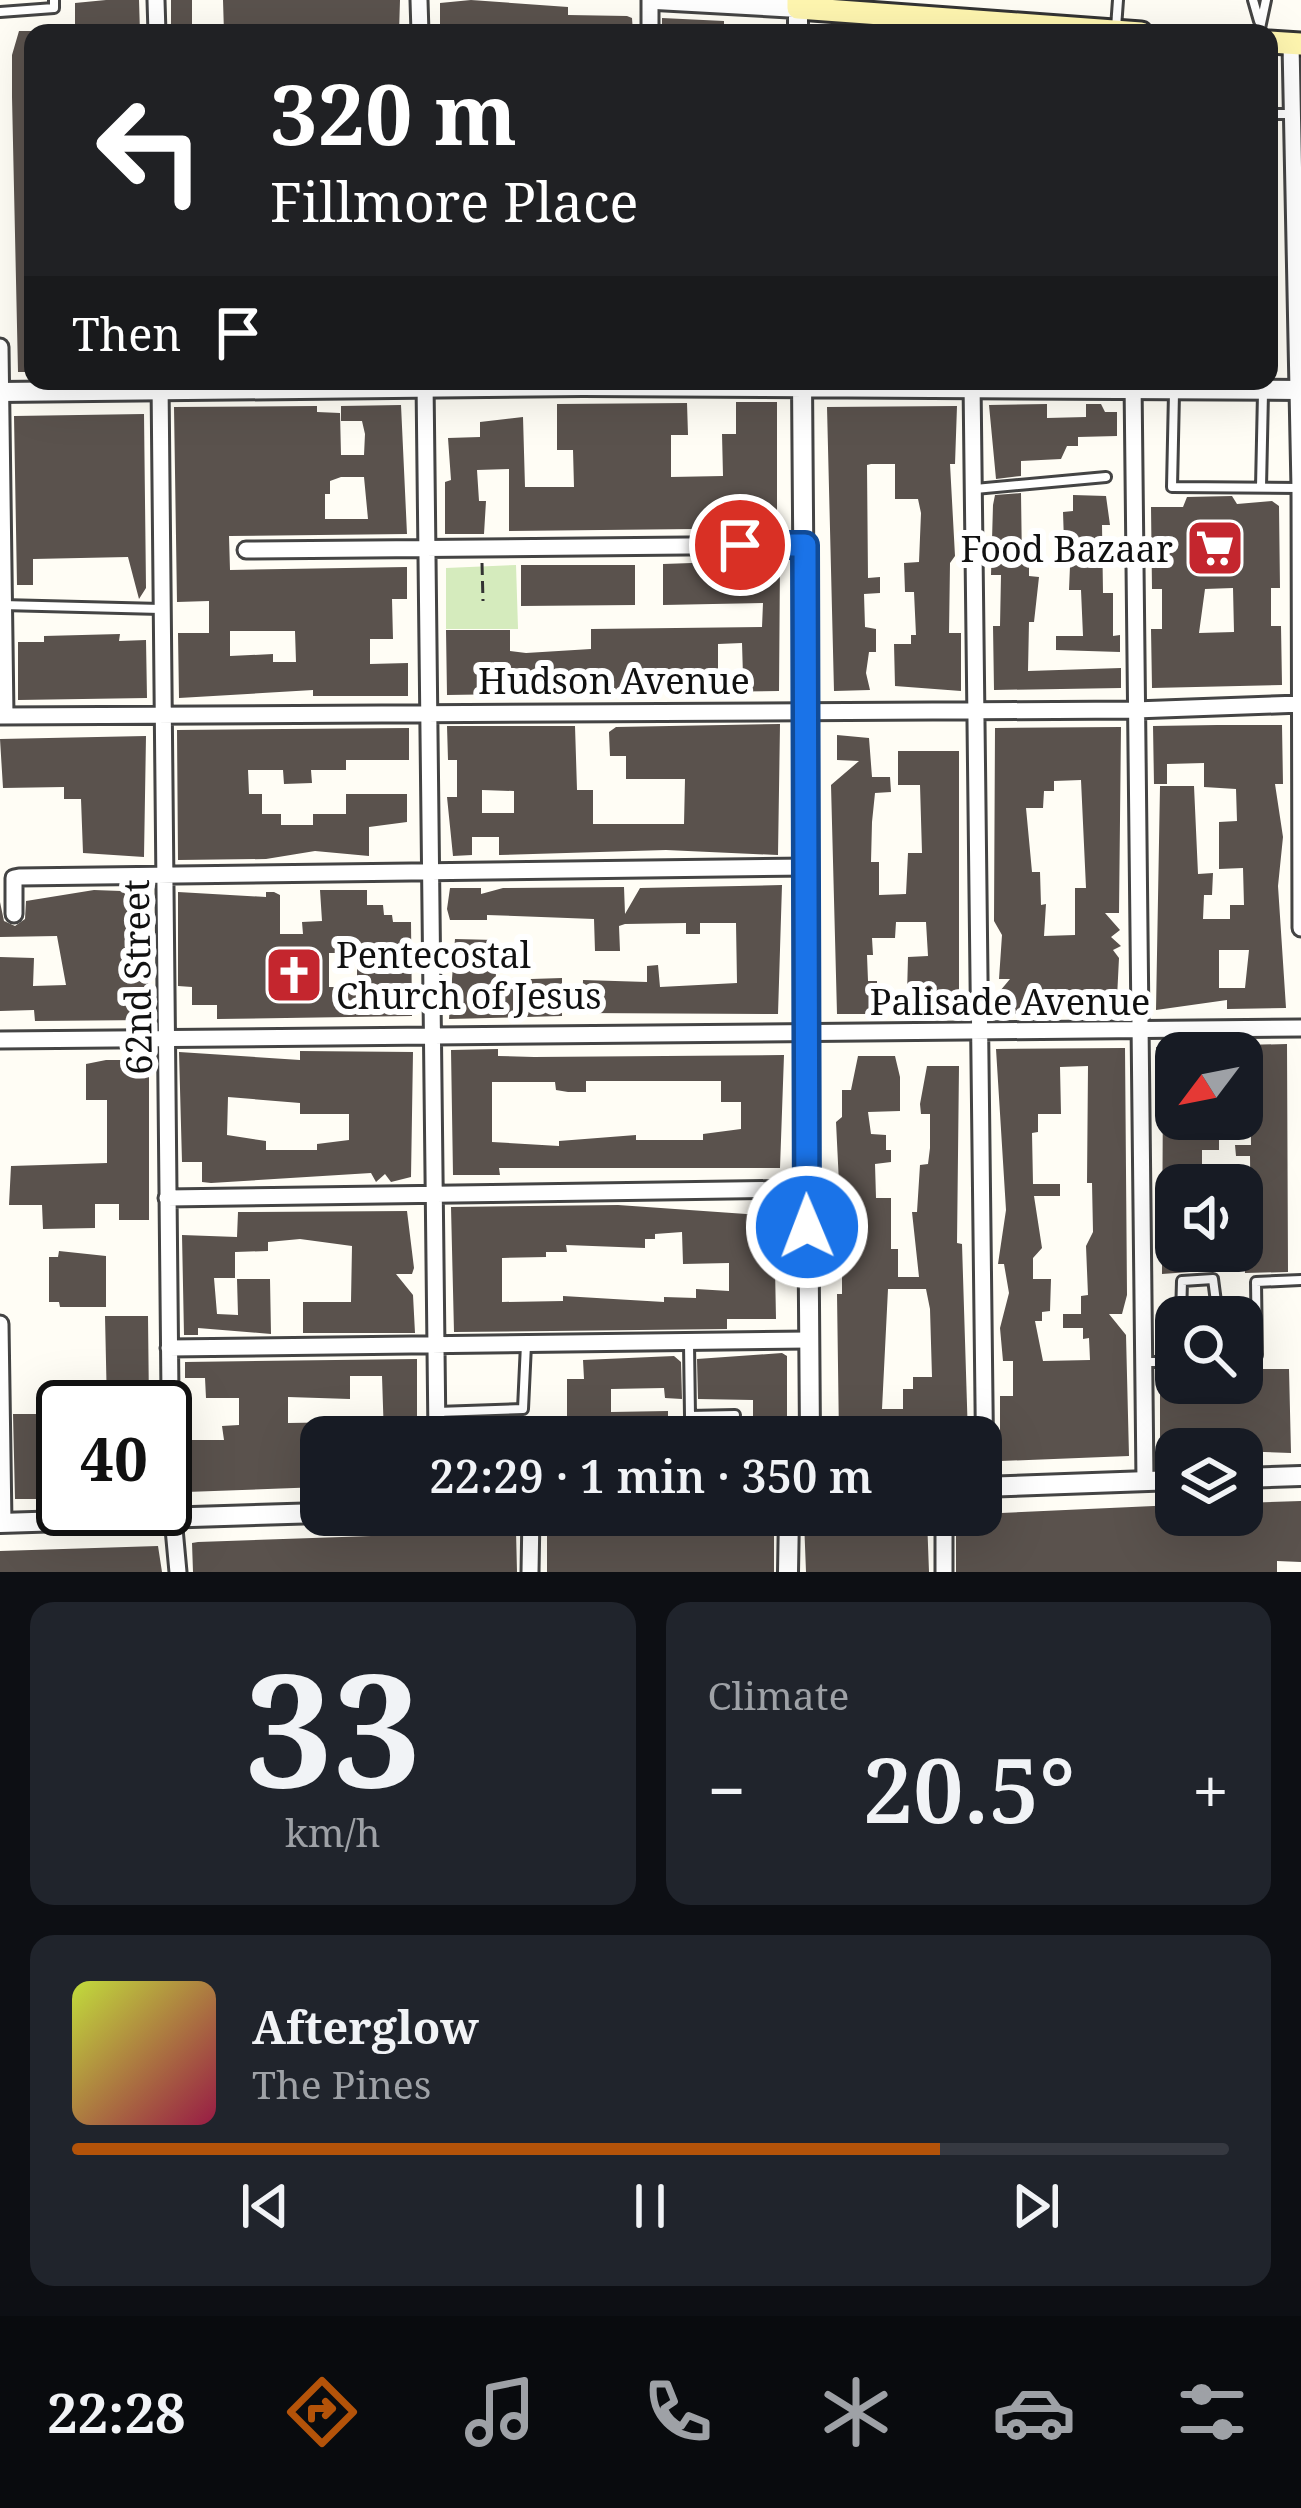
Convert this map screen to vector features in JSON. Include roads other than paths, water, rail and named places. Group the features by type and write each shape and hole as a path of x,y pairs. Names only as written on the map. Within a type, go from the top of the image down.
{"main road":[{"path":"798,4 939,24"}],"street":[{"path":"653,0 798,4"},
{"path":"1280,38 1296,125 1301,928"},
{"path":"0,347 3,716"},
{"path":"0,392 53,390"},
{"name":"62nd Street","path":"160,390 170,1380"},
{"path":"425,390 437,1416"},
{"path":"802,390 810,1416"},
{"path":"972,390 983,1416"},
{"path":"1133,390 1145,1481"},
{"path":"1166,390 1218,390"},
{"path":"247,550 805,545"},
{"name":"Hudson Avenue","path":"3,716 430,710 1136,710 1300,704"},
{"path":"14,914 14,878 808,867"},
{"name":"Palisade Avenue","path":"0,1040 1301,1028"},
{"path":"167,1198 807,1189"},
{"path":"0,1324 2,1523 36,1522"},
{"path":"169,1348 809,1340"},
{"path":"1263,1477 1301,1476"},
{"path":"1002,1486 1155,1481"},
{"path":"192,1519 300,1515"},
{"name":"62nd Street","path":"175,1536 178,1572"},
{"path":"530,1572 531,1536"},
{"path":"788,1572 789,1536"},
{"path":"944,1536 944,1572"}],"lane":[{"path":"0,11 54,8 54,0"},
{"path":"1262,487 1263,390"},
{"path":"1174,391 1172,487 1300,488"},
{"path":"976,489 1106,477"},
{"path":"1,614 162,609"},
{"path":"1181,1296 1181,1281 1213,1279 1215,1296"},
{"path":"1256,1296 1256,1282 1301,1280"},
{"path":"689,1342 690,1415 736,1414"},
{"path":"437,1412 523,1409 526,1343"},
{"path":"1143,1363 1155,1362"}],"place":[{"name":"Food Bazaar","path":"1215,548"},
{"name":"Pentecostal Church of Jesus","path":"294,975"}]}
